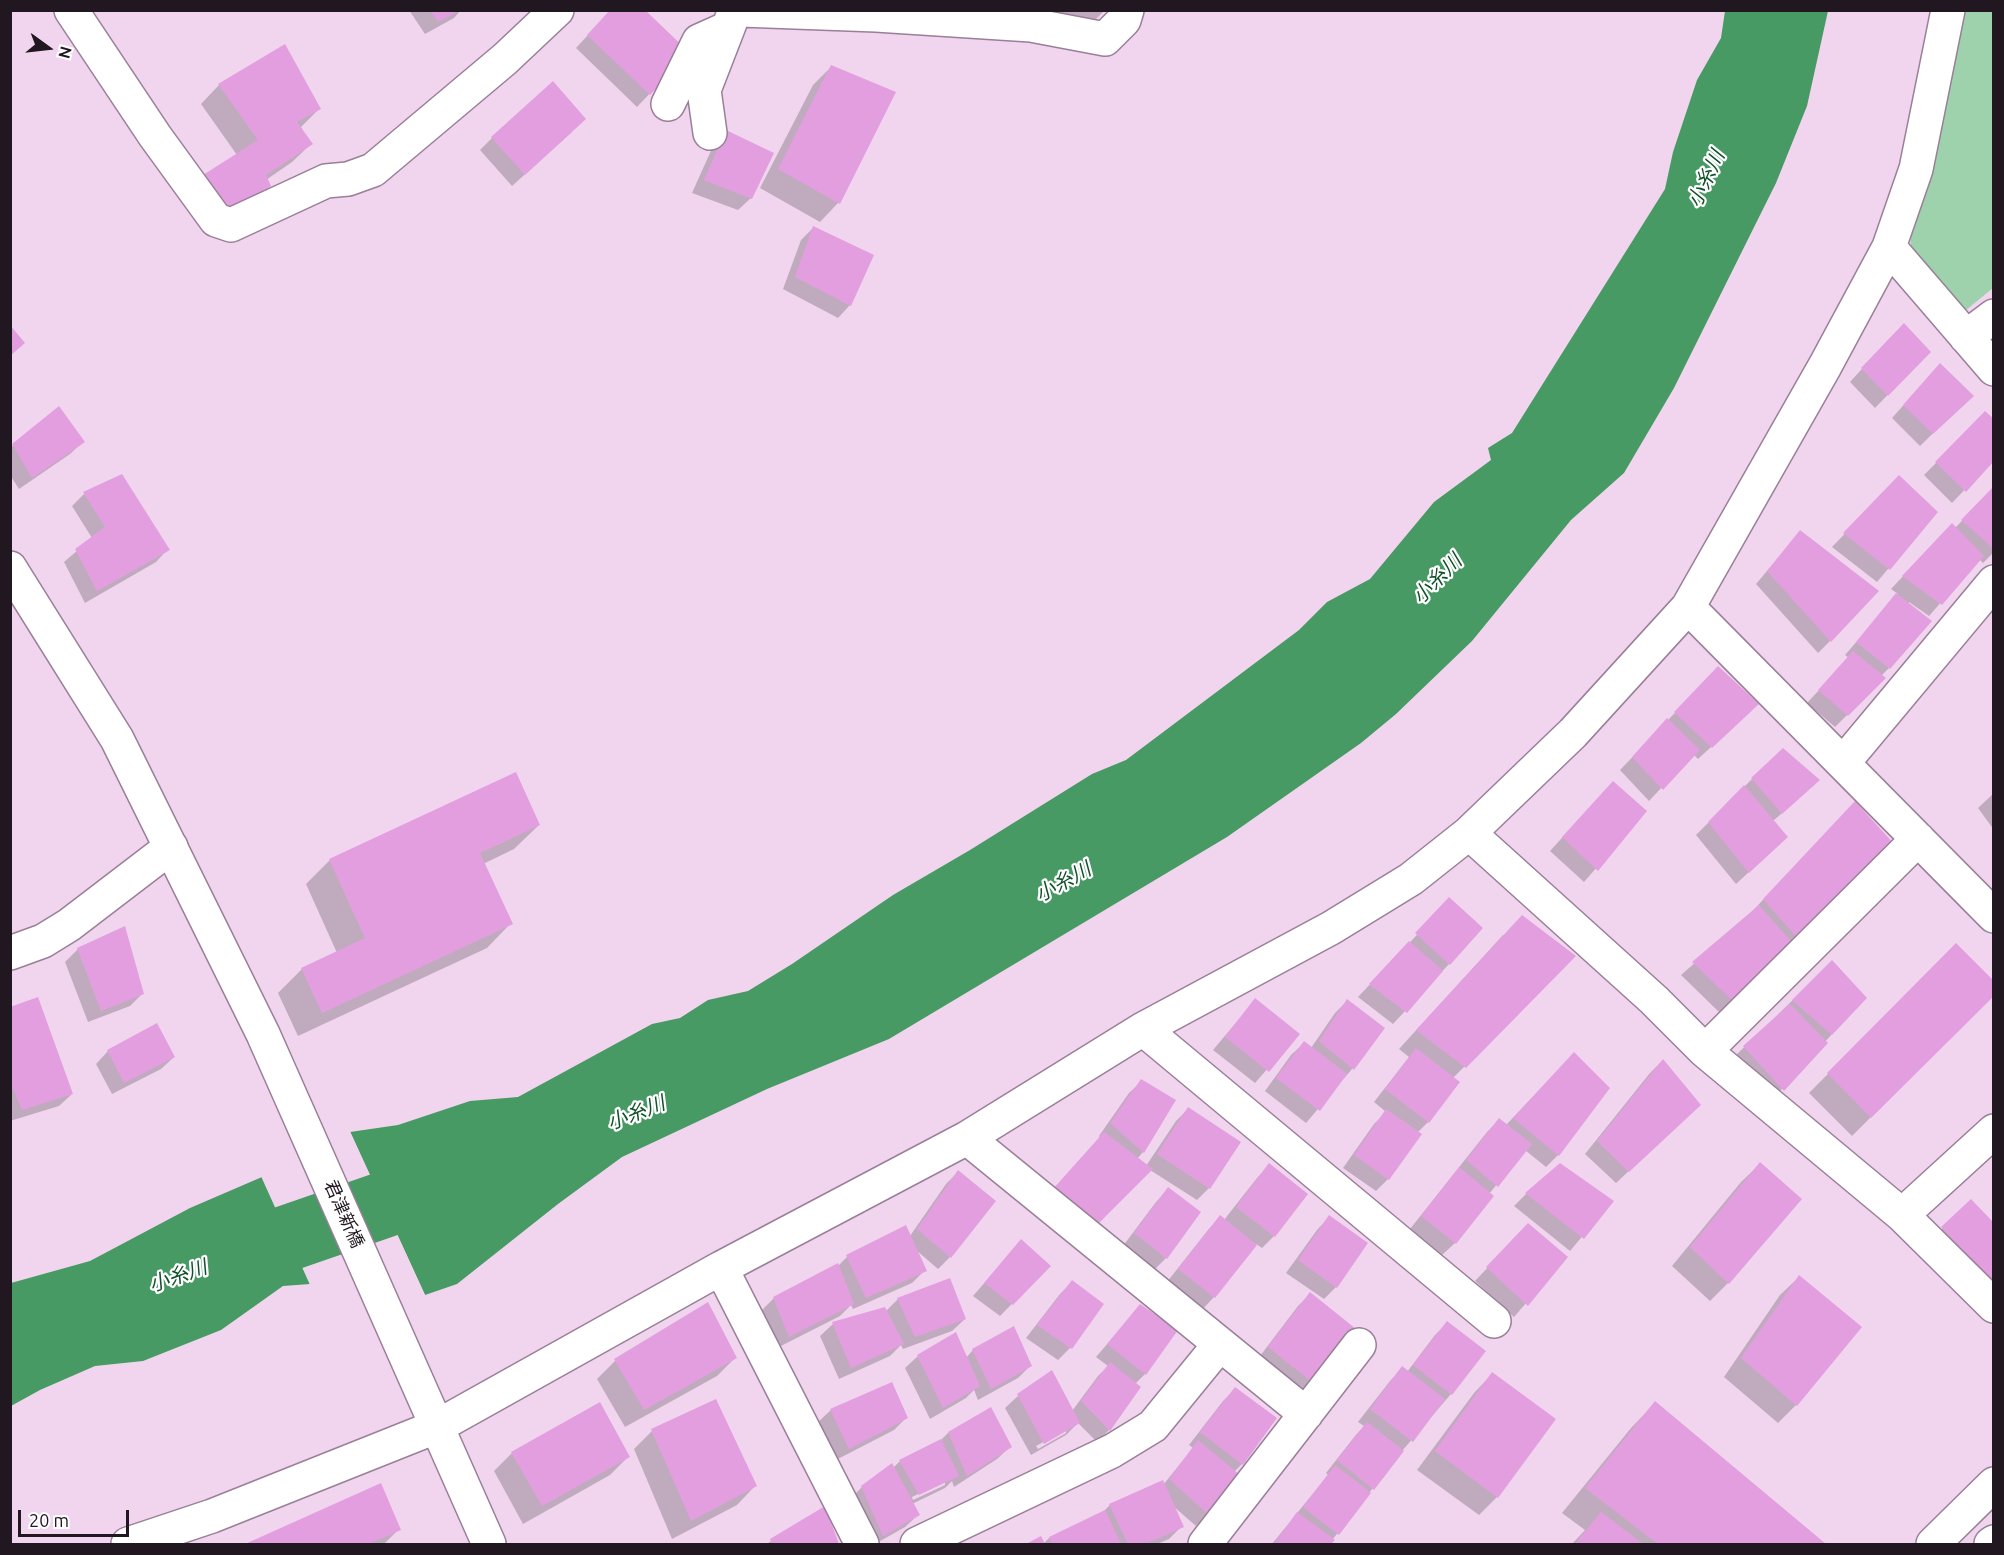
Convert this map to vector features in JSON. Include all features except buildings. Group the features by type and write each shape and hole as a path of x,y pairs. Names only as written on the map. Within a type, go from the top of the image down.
{"street":[{"path":"71,10 155,136 216,220 231,225 326,181 348,179 373,170 505,59 557,10"},
{"path":"668,104 699,41 735,16 876,15 1031,25 1104,39 1124,20 1127,10"},
{"path":"128,1545 203,1533 438,1426 721,1268 967,1138 1143,1029 1331,928 1411,879 1469,833 1573,733 1688,607 1825,366 1889,247 1916,169 1948,10"},
{"path":"710,133 704,90 735,16"},
{"path":"1889,247 1994,369"},
{"path":"1966,337 1994,316"},
{"name":"君津新橋","path":"10,568 117,739 263,1034 489,1545"},
{"path":"1843,763 1994,582"},
{"path":"1688,607 1994,916"},
{"path":"1469,833 1654,1000 1705,1052 1902,1215 1994,1306"},
{"path":"1705,1052 1918,838"},
{"path":"10,953 43,941 69,925 171,847"},
{"path":"1143,1029 1494,1321"},
{"path":"1902,1215 1994,1131"},
{"path":"967,1138 1306,1414"},
{"path":"721,1268 862,1545"},
{"path":"917,1545 1112,1451 1153,1426 1220,1344"},
{"path":"1205,1545 1359,1346"},
{"path":"1933,1545 1994,1484"}],"shaded area":[{"path":"1959,11 1993,11 1993,288 1965,311 1911,252 1910,226"}],"water":[{"path":"1725,11 1828,11 1807,106 1776,183 1674,388 1624,473 1571,520 1472,641 1396,714 1361,743 1227,837 889,1039 767,1089 622,1157 457,1284 425,1295 350,1132 398,1125 470,1101 518,1097 652,1024 680,1018 708,1000 748,991 893,895 1092,774 1126,760 1299,630 1327,602 1370,579 1434,502 1491,460 1488,448 1512,433 1665,189 1673,152 1697,80 1721,38"},
{"path":"262,1177 310,1284 283,1286 221,1330 143,1361 95,1366 40,1390 11,1406 11,1283 90,1261 190,1208"}],"pier":[{"path":"349,1129 427,1298 423,1296 347,1133"},
{"path":"260,1174 264,1176 313,1283 311,1287"}],"waterway":[{"name":"小糸川","path":"204,1267 470,1175"}]}
